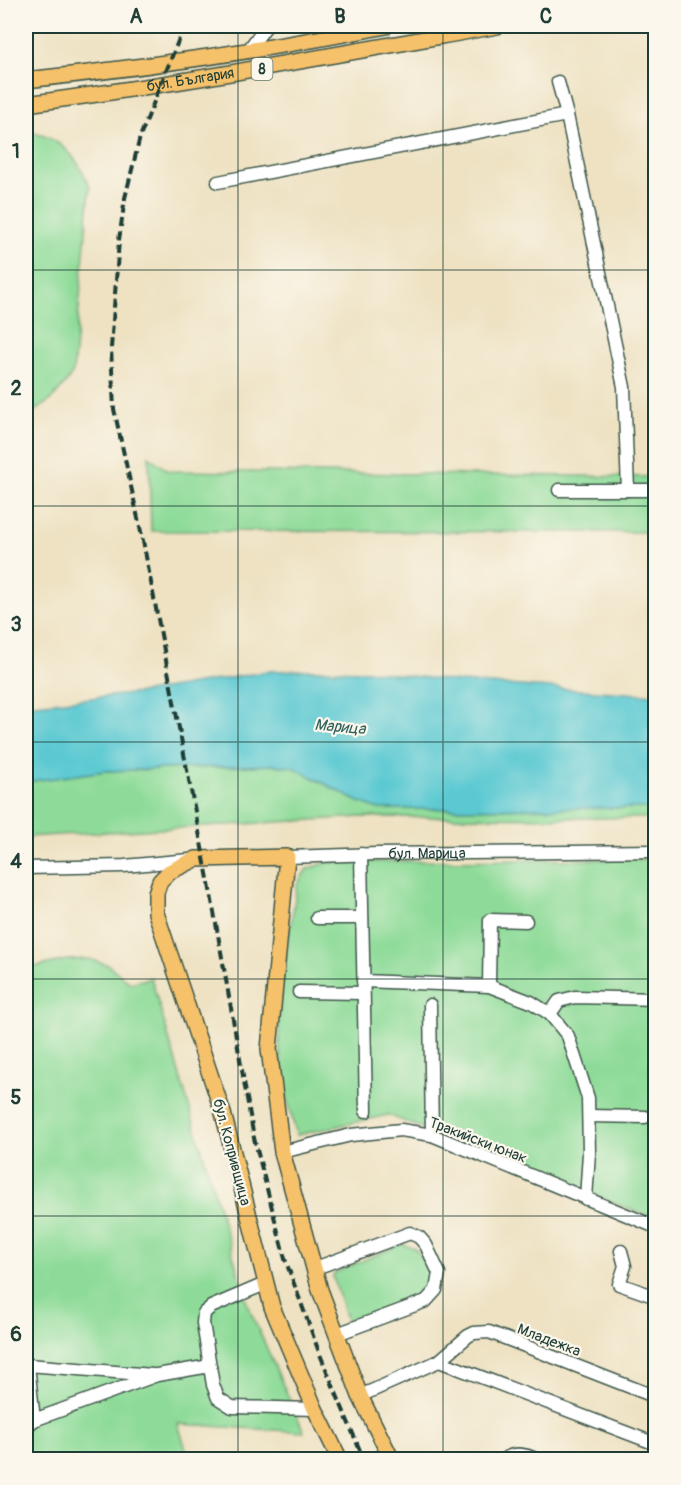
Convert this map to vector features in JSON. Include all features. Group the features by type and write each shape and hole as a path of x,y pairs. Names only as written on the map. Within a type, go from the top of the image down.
{"main road":[{"name":"бул. България","path":"26,80 132,69 247,52 386,26"},
{"name":"бул. България","path":"26,104 238,73 497,26"},
{"name":"бул. Марица","path":"196,859 287,857"},
{"path":"287,857 269,1049 282,1152 313,1269 360,1396 392,1460"},
{"name":"бул. Копривщица","path":"196,859 169,872 160,881 156,893 156,913 223,1113 272,1307 315,1409 340,1460"}],"street":[{"path":"247,52 266,26"},
{"path":"558,82 567,115 624,387 628,490"},
{"path":"218,182 567,115"},
{"path":"559,490 656,490"},
{"name":"бул. Марица","path":"287,857 656,851"},
{"path":"361,854 366,1112"},
{"path":"26,868 124,866 196,859"},
{"path":"317,918 362,918"},
{"path":"489,986 490,920 526,921"},
{"path":"299,992 363,987 489,986 531,1002 550,1014 568,1036 588,1098 589,1153 586,1199"},
{"path":"550,1014 559,1001 575,997 656,999"},
{"path":"430,1005 432,1135"},
{"path":"589,1116 645,1117"},
{"name":"Тракийски юнак","path":"282,1152 351,1135 401,1130 432,1135 656,1227"},
{"path":"313,1269 410,1233 419,1237 426,1245 439,1273 436,1290 426,1300 337,1334"},
{"path":"621,1251 626,1266 619,1284 656,1297"},
{"path":"265,1284 211,1307 204,1313 203,1323 213,1386 218,1398 232,1407 315,1409"},
{"name":"Младежка","path":"360,1396 439,1361 474,1333 489,1332 656,1397"},
{"path":"439,1361 656,1444"},
{"path":"157,1375 27,1364 30,1423 157,1375 210,1366"},
{"path":"503,1460 509,1455 527,1455 537,1460"}],"green space":[{"path":"26,132 48,138 66,150 80,167 90,188 73,372 53,398 26,415"},
{"path":"149,456 168,471 655,477 655,532 151,531"},
{"path":"274,765 293,767 359,802 379,809 655,808 655,818 362,817 26,837 26,782 105,771"},
{"path":"655,859 655,1219 388,1115 297,1135 282,1072 278,1024 297,885 307,869 329,862"},
{"path":"89,959 108,965 130,983 151,978 248,1306 304,1432 178,1424 189,1459 26,1459 26,971 30,968 67,960"},
{"path":"401,1244 410,1246 419,1253 432,1280 431,1286 418,1298 350,1323 346,1319 334,1273"}],"water":[{"name":"Марица","path":"270,671 371,671 460,682 655,695 655,808 379,809 359,802 293,767 274,765 105,771 26,782 26,705 140,693"}],"railway":[{"path":"184,26 140,137 125,198 119,240 111,348 114,409 143,541 209,884 254,1138 285,1259 319,1352 364,1460"}]}
